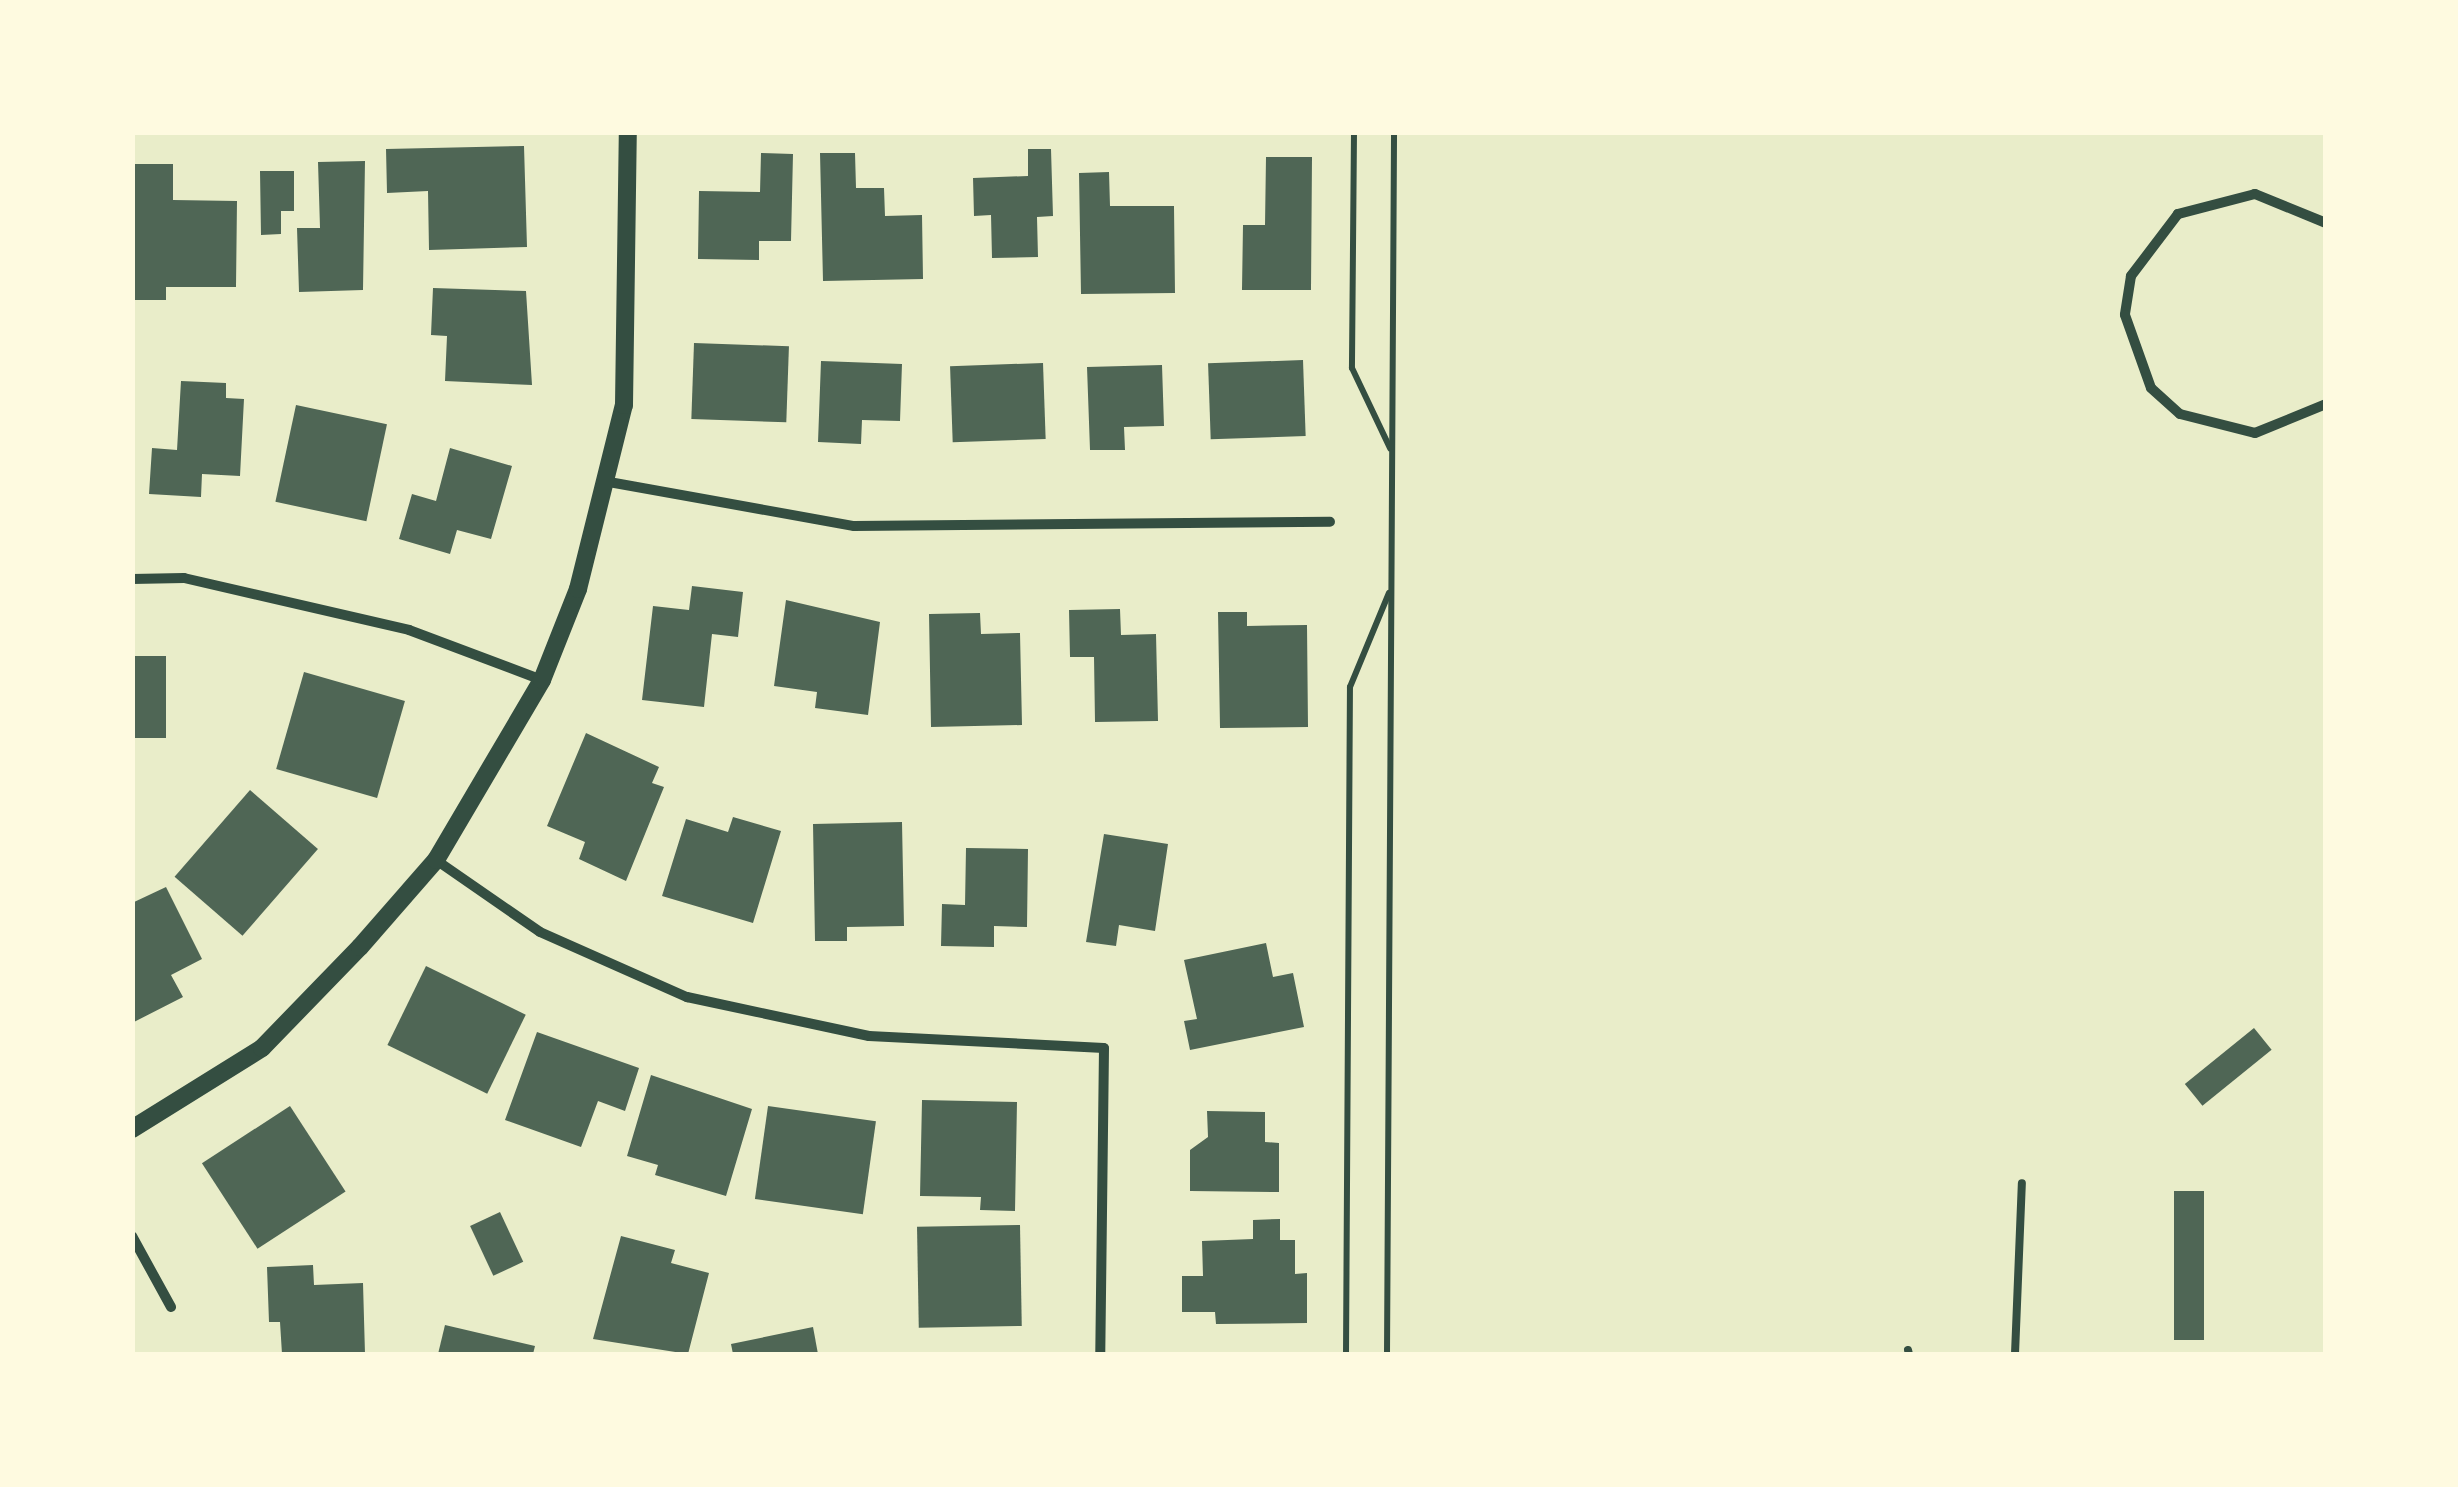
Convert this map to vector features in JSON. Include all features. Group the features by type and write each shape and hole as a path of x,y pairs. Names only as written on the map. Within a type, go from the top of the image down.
{"street":[{"path":"132,1129 262,1048 436,860 542,680 609,482 631,324 628,132"},
{"path":"2326,223 2255,194 2178,214 2131,276 2125,315 2151,388 2180,414 2254,434 2326,404"},
{"path":"609,482 834,525 1330,522"},
{"path":"132,579 184,578 409,630 542,680"},
{"path":"436,860 540,932 687,997 869,1036 1104,1048 1100,1354"},
{"path":"132,1236 171,1308"}],"lane":[{"path":"2016,1354 2022,1184"}],"path":[{"path":"1354,132 1352,368 1392,453"},
{"path":"1387,1354 1394,132"},
{"path":"1346,1354 1350,688 1392,586"}],"building":[{"path":"524,146 527,247 429,250 428,191 387,193 386,149"},
{"path":"1028,149 1051,149 1053,216 1037,217 1038,257 992,258 991,215 974,216 973,178 1028,176"},
{"path":"761,153 793,154 791,241 759,241 759,260 698,259 699,191 760,192"},
{"path":"820,153 855,153 856,188 884,188 885,216 922,215 923,279 823,281"},
{"path":"1266,157 1312,157 1311,290 1242,290 1243,225 1265,225"},
{"path":"365,161 363,290 299,292 297,228 320,228 318,162"},
{"path":"135,164 173,164 173,200 237,201 236,287 166,287 166,300 134,300"},
{"path":"260,171 294,171 294,211 281,211 281,234 261,235"},
{"path":"1109,172 1110,206 1174,206 1175,293 1081,294 1079,173"},
{"path":"433,288 526,291 532,385 445,381 447,336 431,335"},
{"path":"694,343 789,346 786,422 691,419"},
{"path":"1303,360 1306,436 1211,439 1208,363"},
{"path":"821,361 902,364 900,421 862,420 861,444 818,442"},
{"path":"1043,363 1046,439 953,442 950,366"},
{"path":"1162,365 1164,426 1124,427 1125,450 1090,450 1087,367"},
{"path":"181,381 226,383 226,398 244,399 240,476 202,474 201,497 149,494 152,448 177,450"},
{"path":"296,405 387,424 366,521 275,502"},
{"path":"450,448 512,466 491,539 457,530 450,554 399,539 412,494 436,501"},
{"path":"692,586 743,592 738,637 712,634 704,707 642,700 653,606 689,610"},
{"path":"786,600 880,622 868,715 815,708 817,692 774,686"},
{"path":"1120,609 1121,635 1156,634 1158,721 1095,722 1094,657 1070,657 1069,610"},
{"path":"1218,612 1247,612 1247,626 1307,625 1308,727 1220,728"},
{"path":"980,613 981,634 1020,633 1022,725 931,727 929,614"},
{"path":"132,656 166,656 166,738 132,738"},
{"path":"304,672 405,701 377,798 276,769"},
{"path":"586,733 659,767 652,783 664,787 626,881 579,859 585,842 547,826"},
{"path":"250,790 318,849 242,936 175,877"},
{"path":"733,817 781,831 753,923 662,896 686,819 728,832"},
{"path":"902,822 904,926 847,927 847,941 815,941 813,824"},
{"path":"1104,834 1168,844 1155,931 1119,925 1116,946 1086,942"},
{"path":"966,848 1028,849 1027,927 994,926 994,947 941,946 942,904 965,905"},
{"path":"166,887 202,959 171,975 183,997 132,1023 132,903"},
{"path":"1266,943 1273,977 1293,973 1304,1027 1190,1050 1184,1021 1197,1019 1184,960"},
{"path":"426,966 526,1015 487,1094 387,1045"},
{"path":"2254,1028 2272,1050 2202,1106 2185,1084"},
{"path":"537,1032 639,1068 625,1111 598,1101 581,1147 505,1120"},
{"path":"651,1075 752,1109 726,1196 655,1175 658,1165 627,1156"},
{"path":"922,1100 1017,1102 1015,1211 980,1210 981,1197 920,1196"},
{"path":"290,1106 346,1192 257,1249 202,1163"},
{"path":"768,1106 876,1121 863,1214 755,1199"},
{"path":"1207,1111 1265,1112 1265,1142 1279,1143 1279,1192 1190,1191 1190,1150 1208,1137"},
{"path":"2174,1191 2204,1191 2204,1340 2174,1340"},
{"path":"500,1212 523,1262 493,1276 470,1226"},
{"path":"1280,1219 1280,1240 1295,1240 1295,1274 1307,1273 1307,1323 1216,1324 1215,1312 1182,1312 1182,1276 1203,1276 1202,1241 1253,1239 1253,1220"},
{"path":"1020,1225 1022,1326 919,1328 917,1227"},
{"path":"621,1236 675,1250 671,1263 709,1273 688,1354 593,1339"},
{"path":"313,1265 314,1285 363,1283 365,1354 282,1354 280,1322 269,1322 267,1267"},
{"path":"445,1325 535,1346 533,1354 438,1354"},
{"path":"813,1327 818,1354 733,1354 731,1344"}]}
